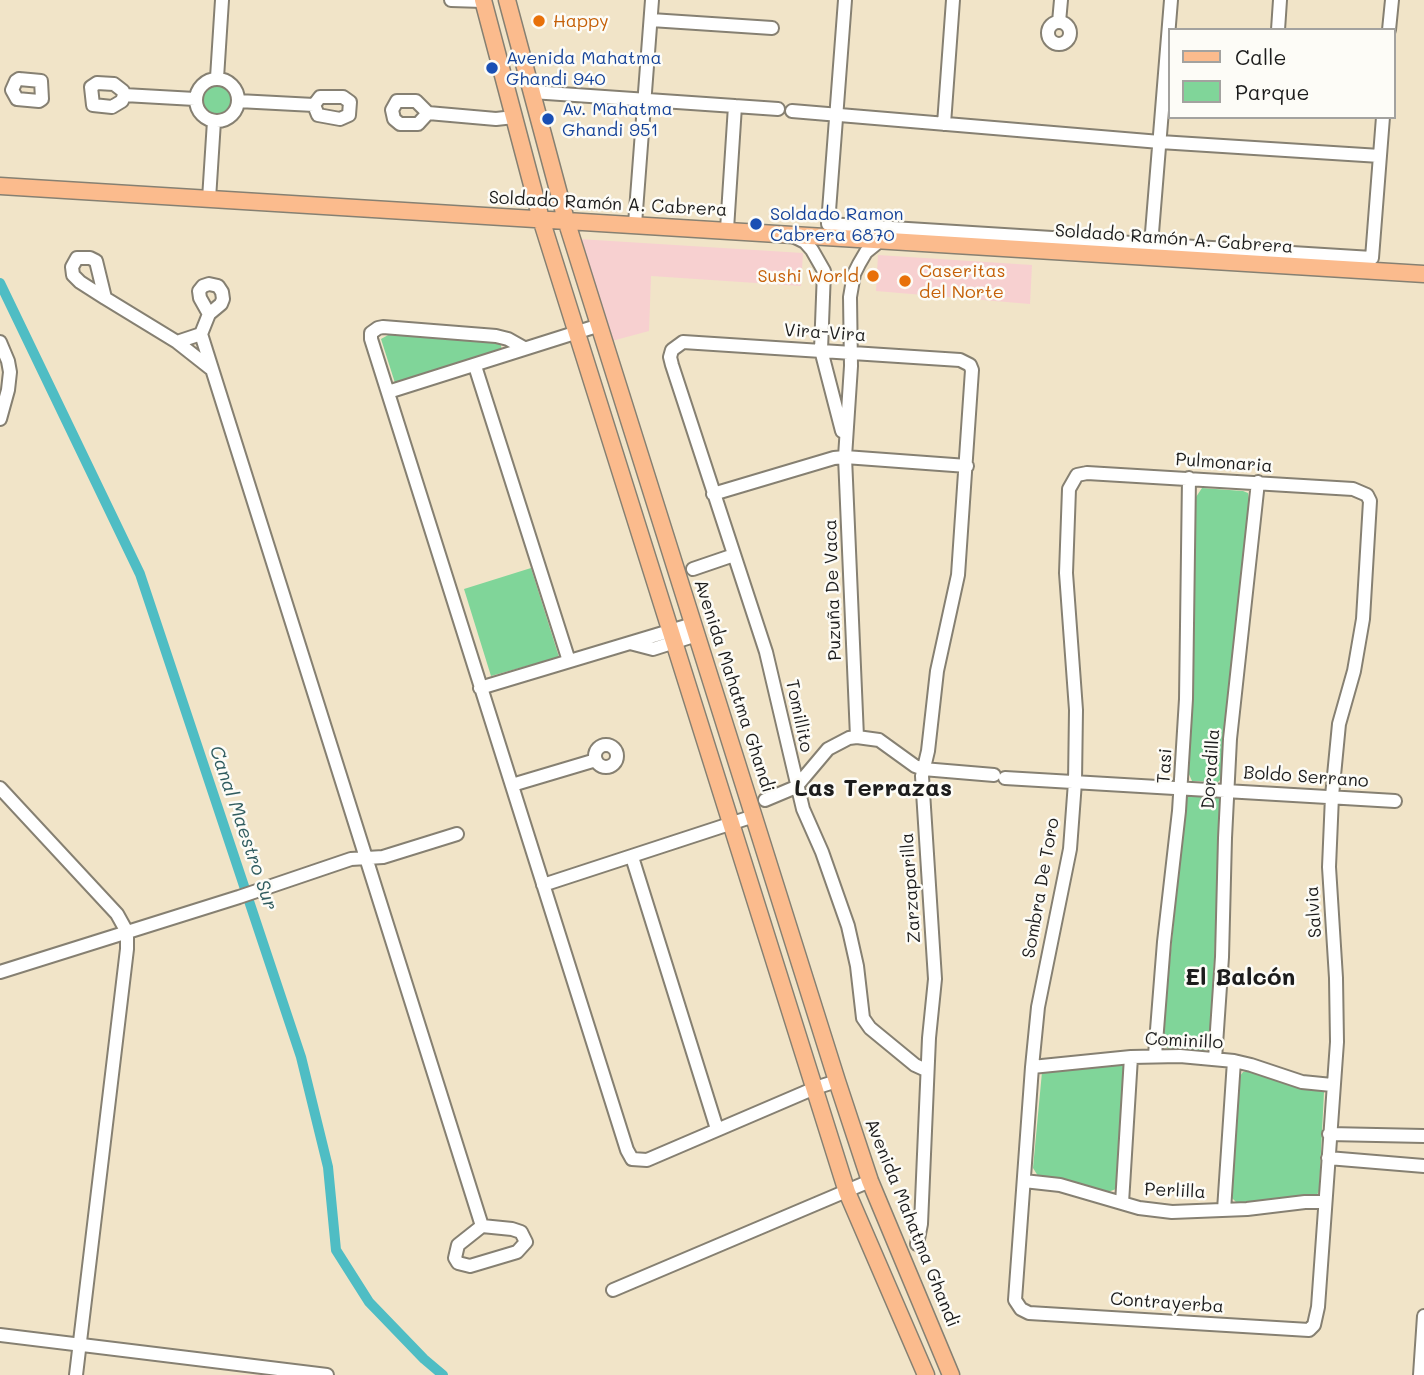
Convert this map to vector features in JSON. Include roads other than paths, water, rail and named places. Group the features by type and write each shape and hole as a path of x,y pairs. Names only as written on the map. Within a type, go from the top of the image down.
{"main road":[{"path":"483,0 541,219 847,1192 926,1375"},
{"name":"Avenida Mahatma Ghandi","path":"507,0 566,220 837,1081 870,1181 951,1375"},
{"name":"Soldado Ramón A. Cabrera","path":"0,186 1424,274"}],"street":[{"path":"217,78 222,0"},
{"path":"451,0 483,0"},
{"path":"635,224 652,0"},
{"path":"845,0 828,224 1373,258 1383,119"},
{"path":"944,124 953,0"},
{"path":"1059,22 1061,0"},
{"path":"1169,28 1171,0"},
{"path":"1278,28 1280,0"},
{"path":"1389,28 1392,0"},
{"path":"651,20 772,28"},
{"path":"1152,245 1168,39"},
{"path":"217,78 230,83 238,94 238,102 237,108 228,118 214,121 203,116 195,99 200,86 217,78"},
{"path":"532,92 778,109"},
{"path":"124,95 195,99"},
{"path":"238,102 314,105"},
{"path":"727,229 735,107"},
{"path":"792,111 1160,142 1380,156"},
{"path":"428,113 496,119 514,117"},
{"path":"209,199 214,121"},
{"path":"788,234 805,242 821,262 824,271 821,350 845,442"},
{"path":"845,442 851,352 850,297 854,274 866,251 883,239"},
{"path":"824,296 850,297"},
{"path":"105,298 177,342 210,368"},
{"path":"209,314 201,334 210,368 482,1226"},
{"path":"388,392 475,366 577,330 600,325"},
{"path":"524,348 508,338 496,336 378,328 371,333 480,688 629,1156 637,1161 647,1160 837,1081"},
{"path":"177,342 201,334"},
{"path":"0,341 10,372 0,419"},
{"name":"Vira-Vira","path":"677,345 690,342 851,352 960,360 970,365"},
{"name":"Tomillito","path":"677,345 670,357 672,365 771,668 796,787 848,926 857,966 863,1018 870,1028 915,1065 926,1070"},
{"name":"Zarzaparilla","path":"918,1244 926,1070 935,979 923,769 928,751 937,671 956,590 973,376 970,365"},
{"path":"475,366 569,661"},
{"name":"Puzuña De Vaca","path":"845,442 857,737"},
{"path":"713,495 834,458 967,466"},
{"name":"Pulmonaria","path":"1077,475 1087,473 1258,482 1353,489 1367,495"},
{"name":"Sombra De Toro","path":"1020,1309 1015,1300 1032,1067 1043,976 1070,849 1075,782 1076,710 1067,607 1066,539 1069,489 1077,475"},
{"name":"Tasi","path":"1155,1055 1181,787 1186,699 1189,478"},
{"name":"Doradilla","path":"1215,1059 1222,957 1226,789 1258,482"},
{"name":"Salvia","path":"1312,1328 1318,1307 1338,1024 1329,867 1332,796 1339,724 1354,671 1363,619 1371,508 1367,495"},
{"path":"692,569 734,555"},
{"path":"480,688 630,643 674,636 695,629"},
{"path":"765,800 796,787 828,749 849,737 857,737"},
{"name":"Boldo Serrano","path":"857,737 879,740 923,769 1075,782 1395,800"},
{"path":"512,785 596,760"},
{"path":"0,788 117,914 127,932 76,1375"},
{"path":"543,885 754,816"},
{"path":"0,972 351,859 383,857 457,834"},
{"path":"632,857 717,1129"},
{"name":"Cominillo","path":"1032,1067 1155,1055 1234,1061 1302,1082 1332,1085"},
{"path":"1122,1203 1131,1057"},
{"path":"1224,1210 1234,1061"},
{"path":"1329,1134 1424,1136"},
{"path":"1328,1158 1424,1166"},
{"path":"613,1290 870,1181"},
{"name":"Perlilla","path":"1024,1181 1060,1185 1122,1203 1172,1212 1325,1202"},
{"path":"482,1226 512,1228 521,1232 526,1242 517,1252 470,1266 458,1263 455,1258 458,1245 482,1226"},
{"name":"Contrayerba","path":"1020,1309 1029,1312 1302,1330 1312,1328"},
{"path":"1420,1375 1424,1316"},
{"path":"908,1331 929,1320"},
{"path":"0,1335 327,1375"}],"waterway":[{"name":"Canal Maestro Sur","path":"0,283 140,574 301,1057 328,1167 336,1250 369,1302 443,1375"}],"place":[{"name":"Happy","path":"539,21"},
{"name":"Avenida Mahatma Ghandi 940","path":"492,68"},
{"name":"Av. Mahatma Ghandi 951","path":"548,119"},
{"name":"Soldado Ramon Cabrera 6870","path":"756,224"},
{"name":"Sushi World","path":"873,276"},
{"name":"Caseritas del Norte","path":"905,281"}],"district":[{"name":"Las Terrazas","path":"873,789"},
{"name":"El Balcón","path":"1240,978"}]}
